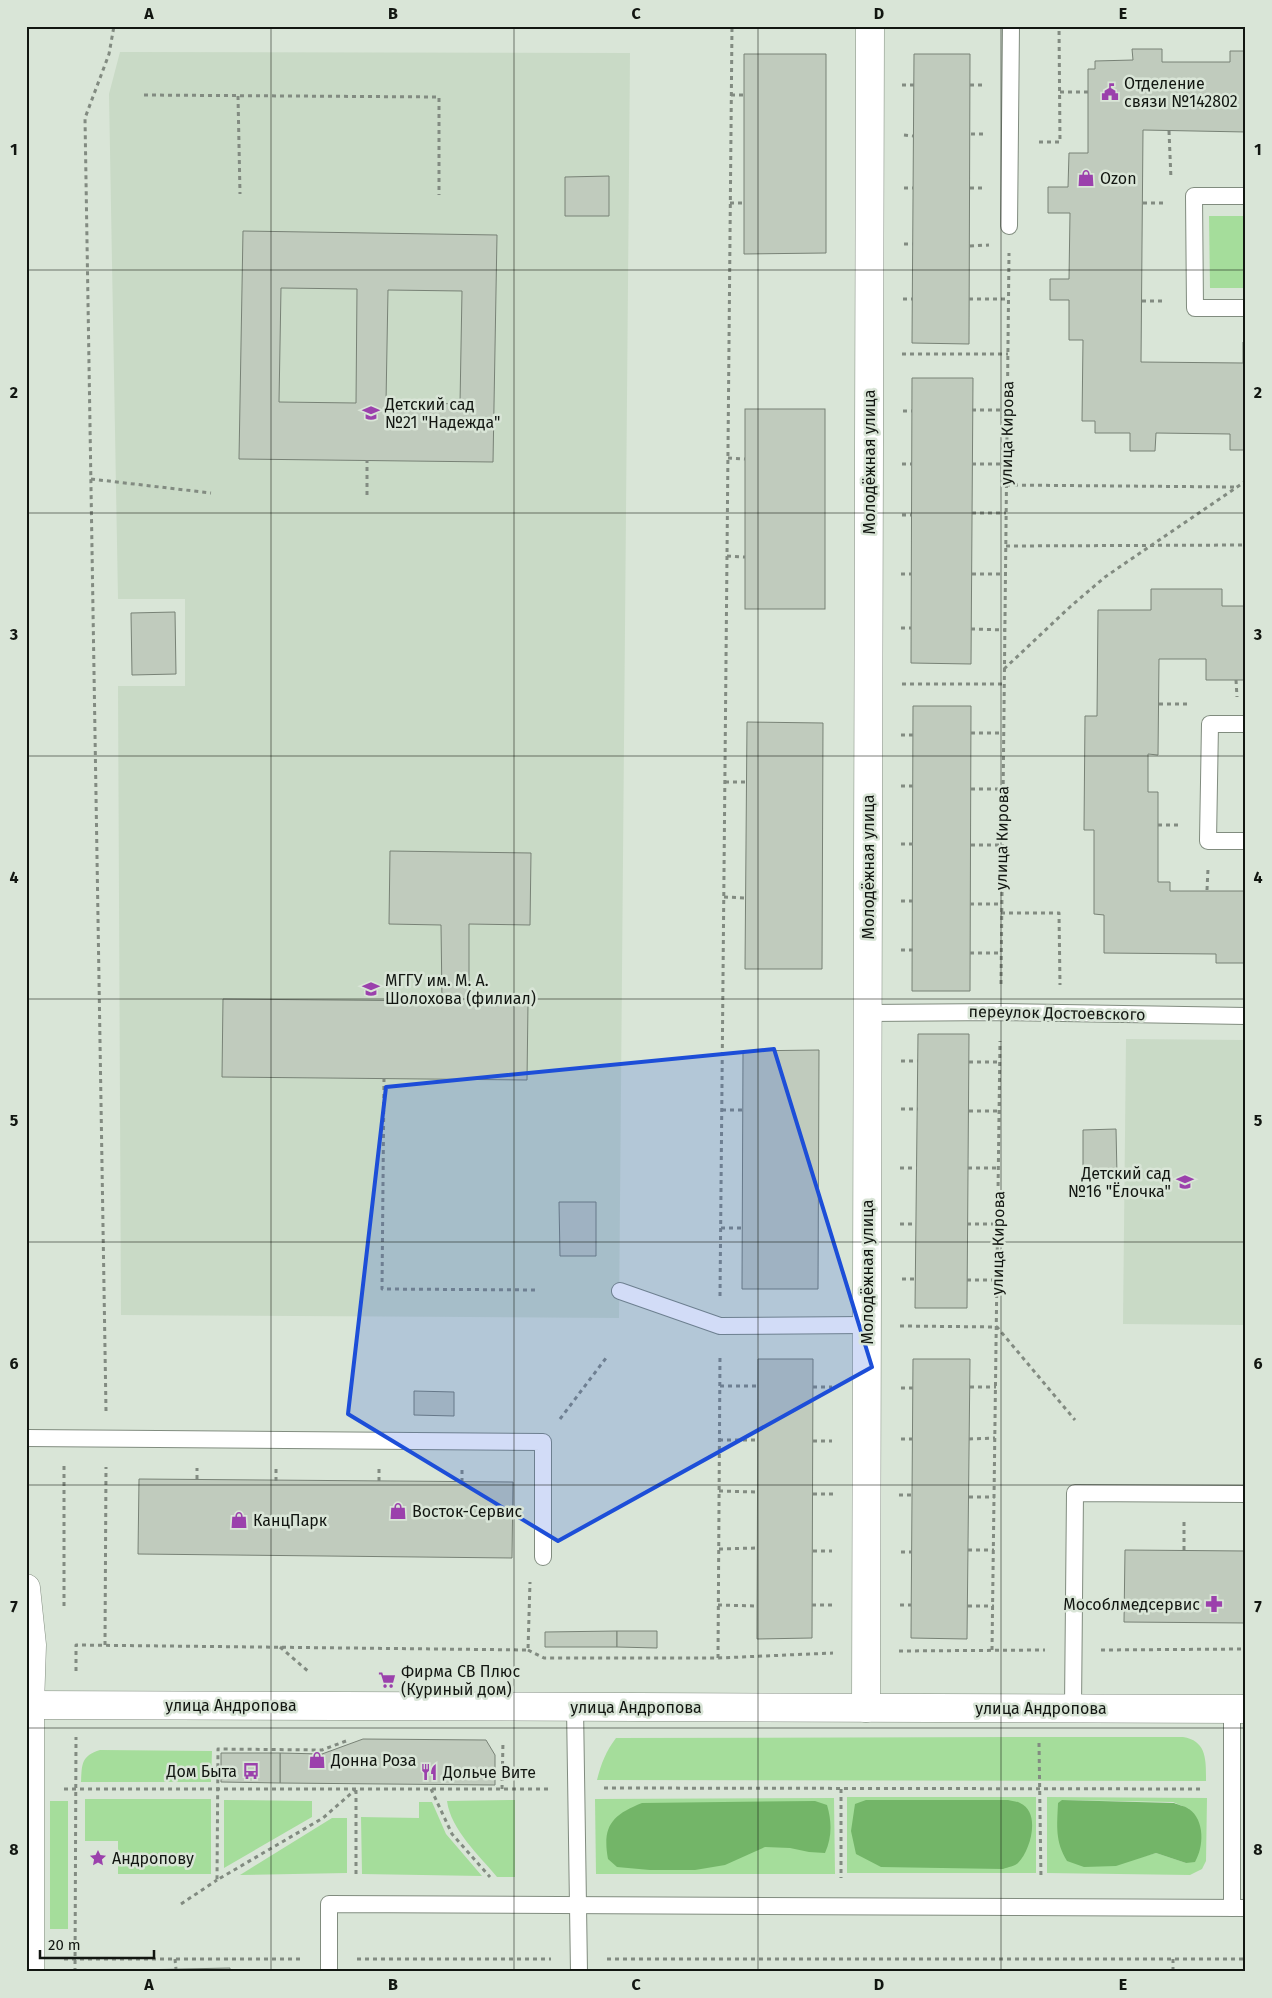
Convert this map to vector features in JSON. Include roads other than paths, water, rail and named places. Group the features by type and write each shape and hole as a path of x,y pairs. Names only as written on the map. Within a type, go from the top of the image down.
{"street":[{"name":"Молодёжная улица","path":"866,1708 870,26"},
{"path":"26,1588 32,1645 28,1705 30,1965"},
{"name":"улица Андропова","path":"28,1705 1239,1709"}],"lane":[{"path":"1009,226 1011,26"},
{"path":"1246,196 1194,196 1195,308 1246,308"},
{"path":"1246,724 1210,724 1208,833 1208,841 1246,841"},
{"name":"переулок Достоевского","path":"868,1013 1000,1012 1246,1016"},
{"path":"620,1291 720,1326 867,1325"},
{"path":"26,1438 543,1442 543,1558"},
{"path":"1073,1708 1075,1493 1246,1494"},
{"path":"575,1707 579,1965"},
{"path":"329,1965 329,1904 1239,1908 1232,1789 1239,1709"}],"place":[{"name":"Отделение связи №142802","path":"1110,92"},
{"name":"Ozon","path":"1086,178"},
{"name":"Детский сад №21 \"Надежда\"","path":"371,413"},
{"name":"МГГУ им. М. А. Шолохова (филиал)","path":"371,989"},
{"name":"Детский сад №16 \"Ёлочка\"","path":"1185,1182"},
{"name":"Восток-Сервис","path":"398,1511"},
{"name":"КанцПарк","path":"239,1520"},
{"name":"Мособлмедсервис","path":"1214,1604"},
{"name":"Фирма СВ Плюс (Куриный дом)","path":"387,1680"},
{"name":"Донна Роза","path":"317,1760"},
{"name":"Дом Быта","path":"251,1771"},
{"name":"Дольче Вите","path":"429,1772"},
{"name":"Андропову","path":"98,1858"}]}
